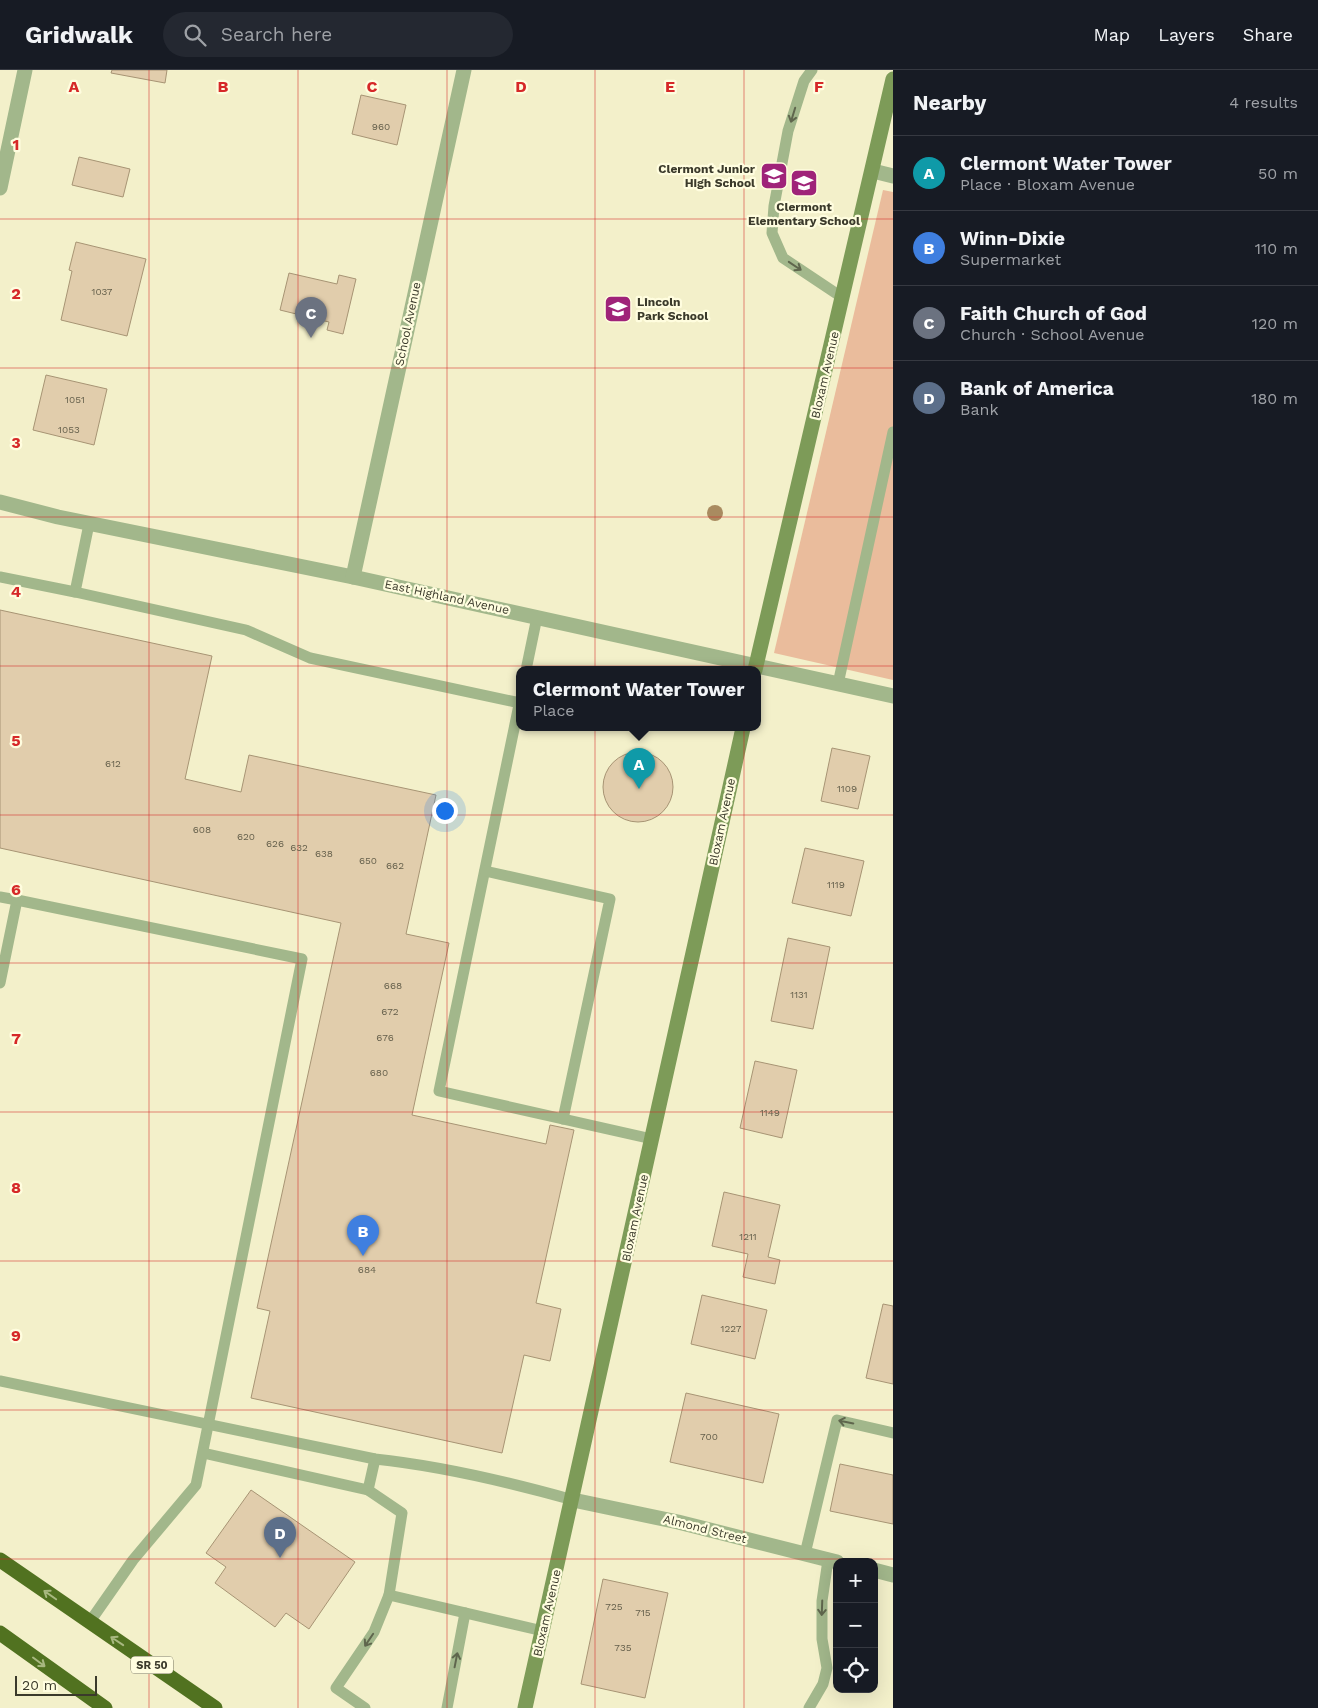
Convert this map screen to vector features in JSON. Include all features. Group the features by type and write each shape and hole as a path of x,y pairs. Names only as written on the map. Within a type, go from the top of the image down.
{"highway":[{"name":"SR 50","path":"0,1560 215,1708"},
{"path":"0,1633 105,1708"}],"street":[{"path":"0,188 25,70"},
{"name":"School Avenue","path":"353,577 464,70"},
{"name":"Bloxam Avenue","path":"756,666 893,79"},
{"path":"873,171 893,176"},
{"name":"East Highland Avenue","path":"0,502 89,524 353,577 537,617 747,666"},
{"name":"East Highland Avenue","path":"761,669 893,696"},
{"name":"Bloxam Avenue","path":"526,1708 741,731"},
{"name":"Almond Street","path":"573,1500 678,1522 832,1561"},
{"path":"878,1571 893,1575"}],"lane":[{"path":"812,70 804,81 788,131 774,206 772,233 783,258 843,298"},
{"path":"838,684 893,432"},
{"path":"75,592 89,524"},
{"path":"0,577 246,630 310,658 516,701"},
{"path":"527,666 537,617"},
{"path":"516,721 439,1091 652,1139"},
{"path":"485,871 610,899 563,1119"},
{"path":"0,896 302,959 196,1485 133,1560 89,1622"},
{"path":"0,984 17,900"},
{"path":"0,1381 209,1426 534,1489 573,1500"},
{"path":"806,1554 837,1420 893,1432"},
{"path":"203,1453 368,1490 402,1513 389,1595 374,1632 336,1688 365,1708"},
{"path":"368,1490 375,1459"},
{"path":"809,1708 823,1684 826,1668 822,1639 822,1601 832,1561"},
{"path":"389,1595 543,1631"},
{"path":"447,1708 466,1613"}],"shaded area":[{"path":"883,190 893,192 893,680 774,653"}],"building":[{"path":"112,70 167,70 165,83 111,73"},
{"path":"361,95 406,105 397,145 352,134"},
{"path":"79,157 130,169 123,197 72,185"},
{"path":"76,242 146,259 127,336 61,320 72,271 69,270"},
{"path":"289,273 337,284 339,275 356,279 343,334 327,330 329,322 280,310"},
{"path":"46,375 107,389 94,445 33,430"},
{"path":"0,610 212,656 185,779 241,792 249,755 436,795 406,934 449,943 412,1115 546,1144 550,1125 574,1130 536,1303 561,1309 550,1361 524,1355 502,1453 251,1398 270,1311 257,1308 341,923 0,848"},
{"path":"832,748 870,756 858,809 821,801"},
{"path":"638,752 651,755 663,762 670,774 673,787 670,800 663,812 651,819 638,822 625,819 613,812 606,800 603,787 606,774 613,762 625,755"},
{"path":"805,848 864,861 851,916 792,903"},
{"path":"788,938 830,947 813,1029 771,1021"},
{"path":"755,1061 797,1070 782,1138 740,1128"},
{"path":"724,1192 780,1205 768,1257 780,1260 775,1284 743,1277 748,1254 712,1246"},
{"path":"702,1295 767,1310 755,1359 691,1344"},
{"path":"883,1304 893,1306 893,1384 866,1378"},
{"path":"686,1393 779,1414 763,1483 670,1462"},
{"path":"840,1464 893,1475 893,1524 830,1511"},
{"path":"251,1490 355,1562 309,1629 286,1613 275,1627 215,1583 226,1567 206,1553"},
{"path":"603,1579 668,1593 645,1698 581,1684"}],"place":[{"name":"Clermont Junior High School","path":"774,176"},
{"name":"Clermont Elementary School","path":"804,183"},
{"name":"Lincoln Park School","path":"618,309"},
{"name":"Faith Church of God","path":"311,338"},
{"name":"Clermont Water Tower","path":"639,789"},
{"name":"Winn-Dixie","path":"363,1256"},
{"name":"Bank of America","path":"280,1558"}]}
